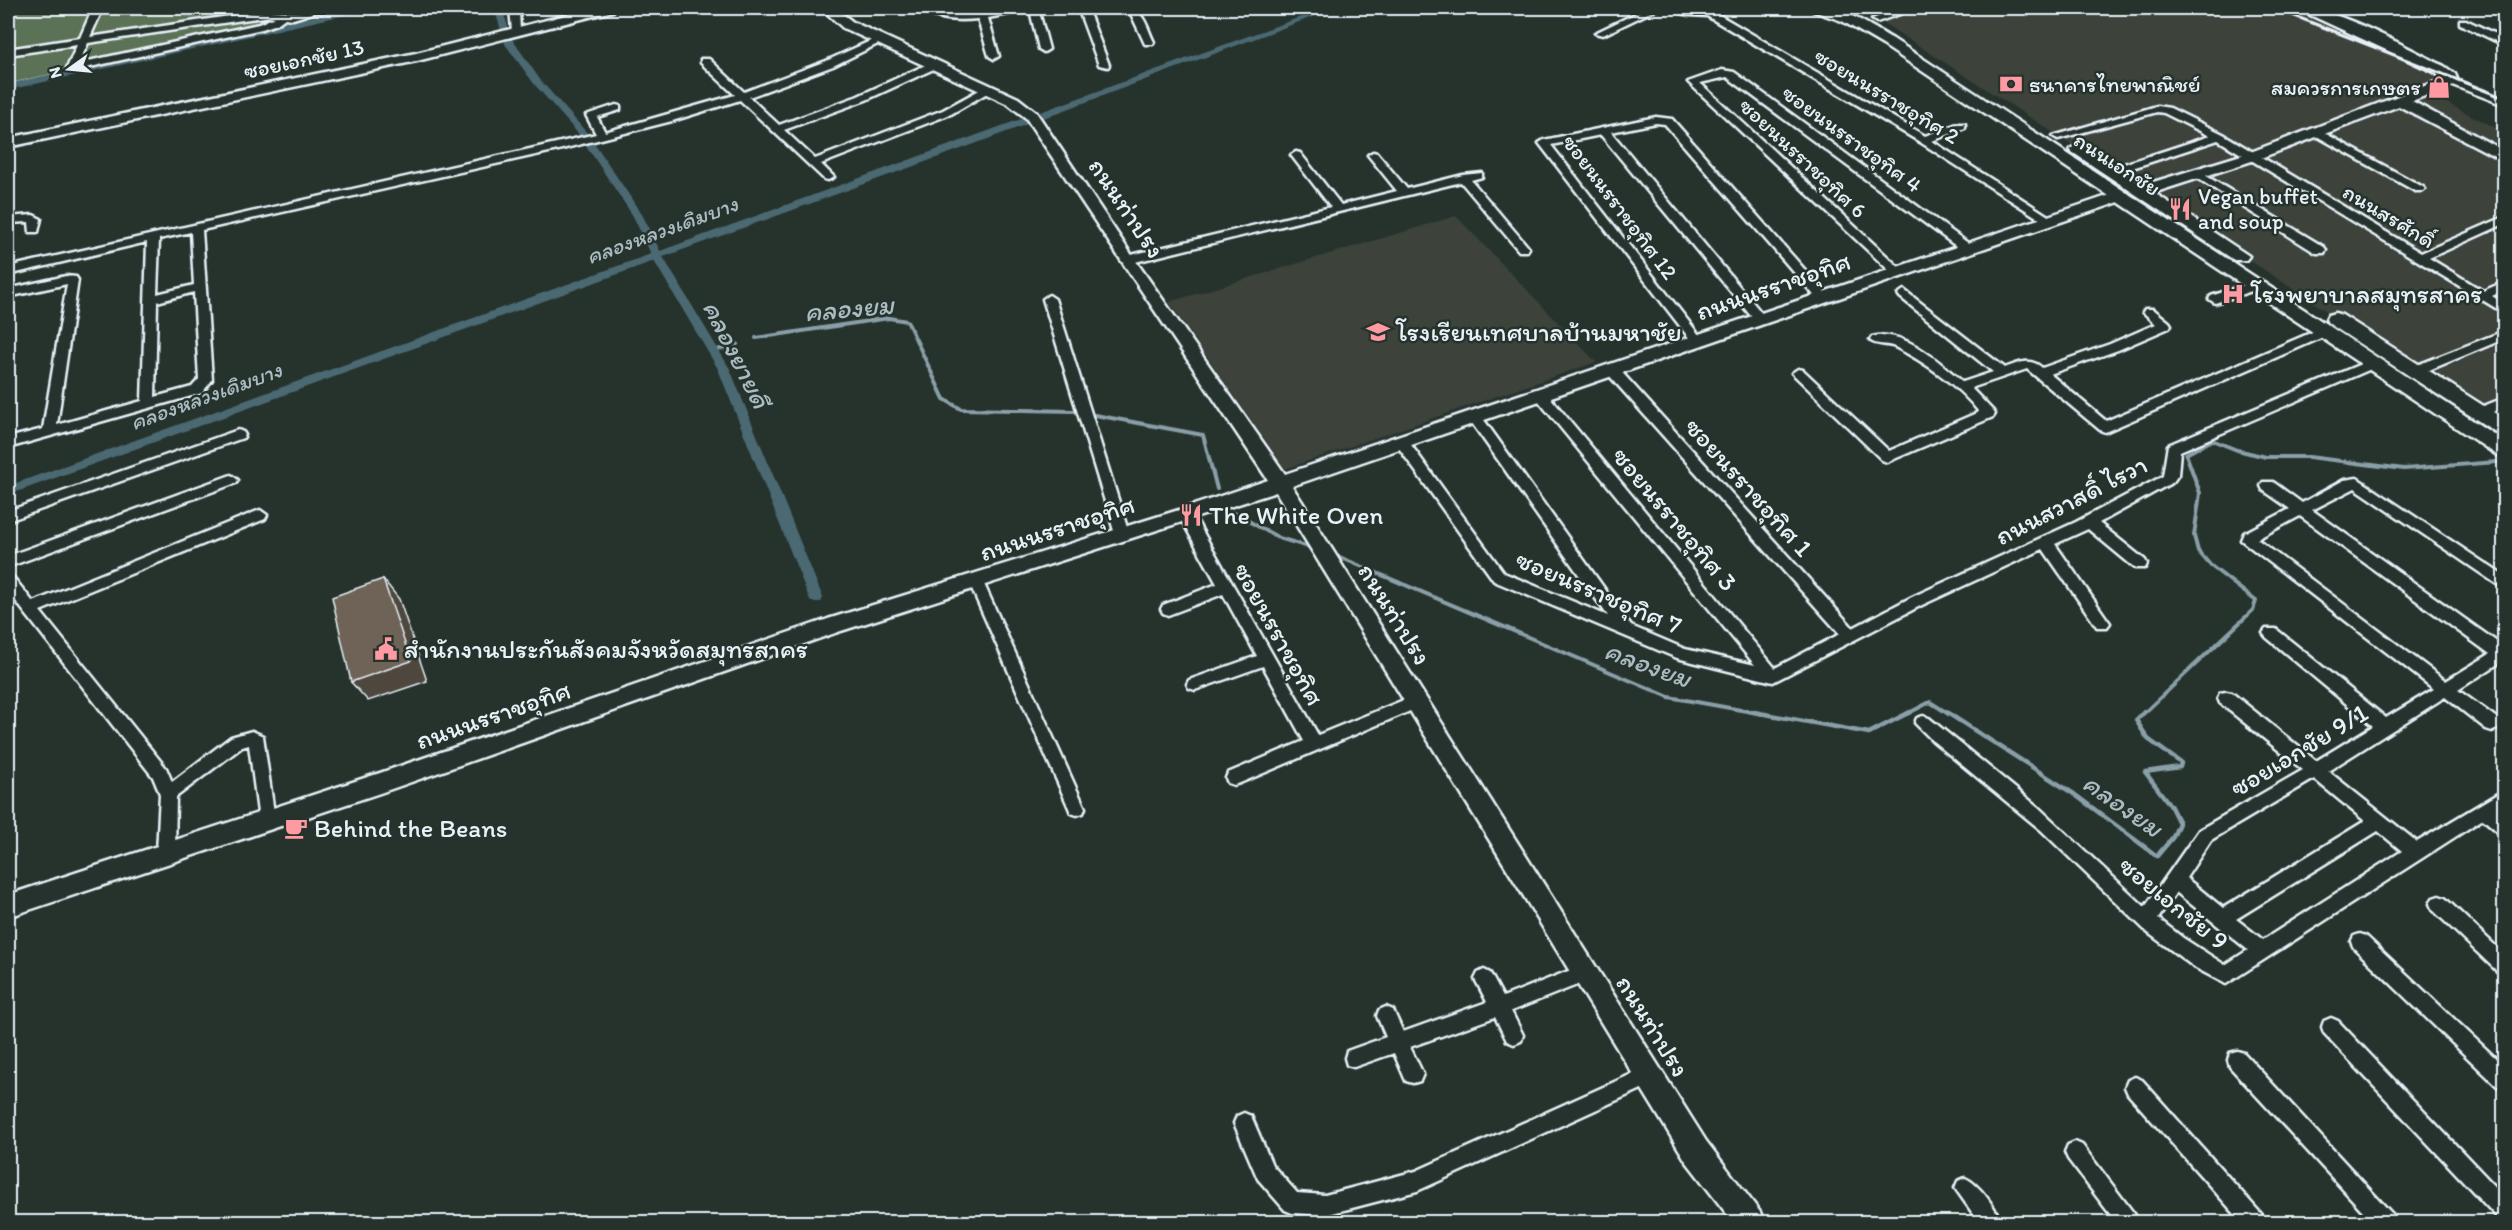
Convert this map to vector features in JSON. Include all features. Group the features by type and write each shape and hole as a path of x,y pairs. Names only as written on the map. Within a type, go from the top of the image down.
{"main road":[{"name":"ถนนเอกชัย","path":"1818,8 1847,18 1868,29 2505,450"},
{"name":"ถนนเอกชัย","path":"1853,8 1877,19 2143,190 2505,428"},
{"path":"2122,196 2143,190"}],"street":[{"path":"98,8 72,68 262,26 273,22 286,11"},
{"path":"8,52 270,13 286,11 293,16 334,8"},
{"path":"514,8 517,31"},
{"name":"ซอยเอกชัย 13","path":"8,143 417,57 608,8"},
{"name":"ถนนท่าปรง","path":"827,8 848,25 1013,101 1036,122 1127,260 1280,482 1696,1151 1750,1222"},
{"path":"923,8 950,17 981,11 1027,8"},
{"path":"1034,8 1044,48"},
{"path":"1082,8 1104,65"},
{"path":"1128,8 1136,14 1149,42"},
{"path":"1600,33 1654,8"},
{"path":"1670,8 1689,12 1712,10"},
{"path":"1877,19 1912,8"},
{"path":"2302,8 2439,69 2450,77 2451,81 2505,102"},
{"name":"ซอยนนรราชอุทิศ 2","path":"1712,10 1924,140 2050,221"},
{"path":"981,11 994,56"},
{"path":"2463,22 2505,42"},
{"path":"8,274 196,227 602,136 743,96 806,74 881,40"},
{"path":"705,61 828,177"},
{"path":"777,129 862,98 934,65"},
{"name":"ซอยนนรราชอุทิศ 4","path":"1708,77 1722,73 1730,74 1968,249"},
{"name":"ซอยนนรราชอุทิศ 6","path":"1708,77 1694,84 1898,272"},
{"path":"2143,190 2253,156 2451,81"},
{"path":"815,163 947,112 989,90"},
{"path":"2402,101 2505,157"},
{"path":"602,136 591,115 616,108"},
{"name":"ถนนสรศักดิ์","path":"2058,136 2160,109 2166,110 2219,136 2505,309"},
{"path":"1760,319 1603,130 1656,120 1668,122 1823,298"},
{"path":"1924,140 1961,126"},
{"name":"ซอยนนรราชอุทิศ 12","path":"1603,130 1544,144 1697,340"},
{"path":"2317,132 2419,189"},
{"path":"2113,171 2219,136"},
{"path":"1296,155 1338,209"},
{"path":"1373,155 1404,192"},
{"path":"2198,174 2320,250"},
{"path":"1127,260 1478,175"},
{"path":"1463,178 1523,248"},
{"name":"ถนนนรราชอุทิศ","path":"8,906 380,783 835,625 1186,515 2122,196"},
{"path":"11,204 8,225 33,218 35,219 34,230"},
{"path":"2420,258 2505,220"},
{"path":"8,442 197,390 205,383 196,227"},
{"path":"148,403 153,237"},
{"path":"8,293 66,280 72,280 73,283 49,430"},
{"path":"2216,299 2257,285"},
{"path":"2483,296 2505,286"},
{"path":"152,298 201,287"},
{"path":"1904,294 2002,372"},
{"path":"1049,299 1122,534"},
{"path":"2041,373 2114,347 2164,325 2149,312"},
{"path":"1961,387 2026,365 2041,373 2105,427 2326,331"},
{"path":"2416,370 2505,335"},
{"path":"1798,373 1887,457 1988,414 1961,387 1898,343 1884,339 1875,340"},
{"name":"ถนนสวาสดิ์ ไรวา","path":"1773,675 1917,601 2089,522 2170,477 2173,448 2373,363"},
{"name":"ซอยนรราชอุทิศ 1","path":"1612,369 1851,636"},
{"name":"ซอยนรราชอุทิศ 3","path":"1540,394 1773,675"},
{"path":"2481,412 2505,402"},
{"path":"1474,416 1626,630"},
{"path":"8,516 238,435"},
{"name":"ซอยนรราชอุทิศ 7","path":"1401,441 1499,577 1682,654 1773,675"},
{"path":"8,562 231,480"},
{"path":"2492,724 2248,540 2249,537 2299,510 2349,484 2357,483 2505,582"},
{"path":"2268,486 2503,653"},
{"name":"ซอยนรราชอุทิศ","path":"1186,515 1314,744"},
{"path":"30,609 260,516"},
{"path":"2089,522 2140,564"},
{"path":"2046,542 2102,623"},
{"path":"8,581 160,773 168,794 166,853"},
{"path":"976,582 1077,808"},
{"path":"1168,609 1225,587"},
{"path":"2271,633 2386,727"},
{"name":"ซอยเอกชัย 9/1","path":"2147,920 2205,835 2316,770 2503,653"},
{"path":"1195,684 1266,659"},
{"path":"2226,698 2416,852"},
{"path":"1234,778 1416,701"},
{"name":"ซอยเอกชัย 9","path":"1923,723 2046,824 2147,920 2203,964 2226,975 2329,906 2505,797"},
{"path":"168,794 237,742 252,738 257,741 267,820"},
{"path":"2484,810 2505,827"},
{"path":"2222,918 2378,822"},
{"path":"2175,880 2263,951"},
{"path":"2439,904 2505,966"},
{"path":"2360,942 2505,1080"},
{"path":"1354,1058 1499,1007 1586,972"},
{"path":"1484,979 1514,1035"},
{"path":"1386,1016 1413,1074"},
{"path":"2331,1027 2505,1210"},
{"path":"2237,1060 2386,1222"},
{"path":"1244,1123 1265,1172 1292,1203 1325,1204 1417,1181 1650,1075"},
{"path":"2135,1087 2255,1222"},
{"path":"2075,1152 2128,1222"},
{"path":"1965,1188 1991,1222"}],"shaded area":[{"path":"1853,8 2287,8 2391,49 2394,53 2504,95 2504,100 2451,80 2425,92 2504,132 2504,428 2143,190 1877,19"},
{"name":"โรงเรียนเทศบาลบ้านมหาชัย","path":"1456,216 1596,362 1285,469 1169,302"}],"green space":[{"path":"8,8 298,8 295,21 8,84"}],"building":[{"path":"383,579 411,661 351,682 332,597"}],"waterway":[{"name":"คลองยายดี","path":"8,87 289,24 372,8"},
{"name":"คลองยายดี","path":"498,8 505,30"},
{"name":"คลองหลวงเดิมบาง","path":"657,256 1332,8"},
{"name":"คลองยายดี","path":"507,38 538,83 585,136"},
{"name":"คลองยายดี","path":"590,144 638,216 657,256"},
{"name":"คลองหลวงเดิมบาง","path":"8,491 657,256"},
{"name":"คลองยายดี","path":"657,256 724,369 816,598"},
{"name":"คลองยม","path":"756,338 889,318 907,321 944,399 961,409 1074,411"},
{"name":"คลองยม","path":"714,351 737,344"},
{"name":"คลองยม","path":"1095,415 1203,435 1217,489"},
{"name":"คลองยม","path":"2143,714 2253,610 2256,601 2211,566 2198,551 2194,536 2200,493 2186,454 2212,440 2237,450 2266,457 2309,457 2404,469 2497,462"},
{"name":"คลองยม","path":"1234,513 1279,538 1309,547"},
{"name":"คลองยม","path":"1337,556 1669,697 1763,714"},
{"name":"คลองยม","path":"1907,714 1930,702 1949,714"},
{"name":"คลองยม","path":"1754,712 1869,733 1910,712"},
{"name":"คลองยม","path":"1946,712 2074,794 2157,856 2173,837 2179,823 2170,805 2145,772 2180,767 2181,763 2148,739 2136,720 2144,712"}],"railway":[{"path":"2274,8 2504,98"}],"place":[{"name":"ธนาคารไทยพาณิชย์","path":"2011,84"},
{"name":"สมควรการเกษตร","path":"2439,87"},
{"name":"Vegan buffet and soup","path":"2180,209"},
{"name":"โรงพยาบาลสมุทรสาคร","path":"2233,294"},
{"name":"โรงเรียนเทศบาลบ้านมหาชัย","path":"1378,332"},
{"name":"The White Oven","path":"1191,515"},
{"name":"สำนักงานประกันสังคมจังหวัดสมุทรสาคร","path":"386,649"},
{"name":"Behind the Beans","path":"296,828"}]}
